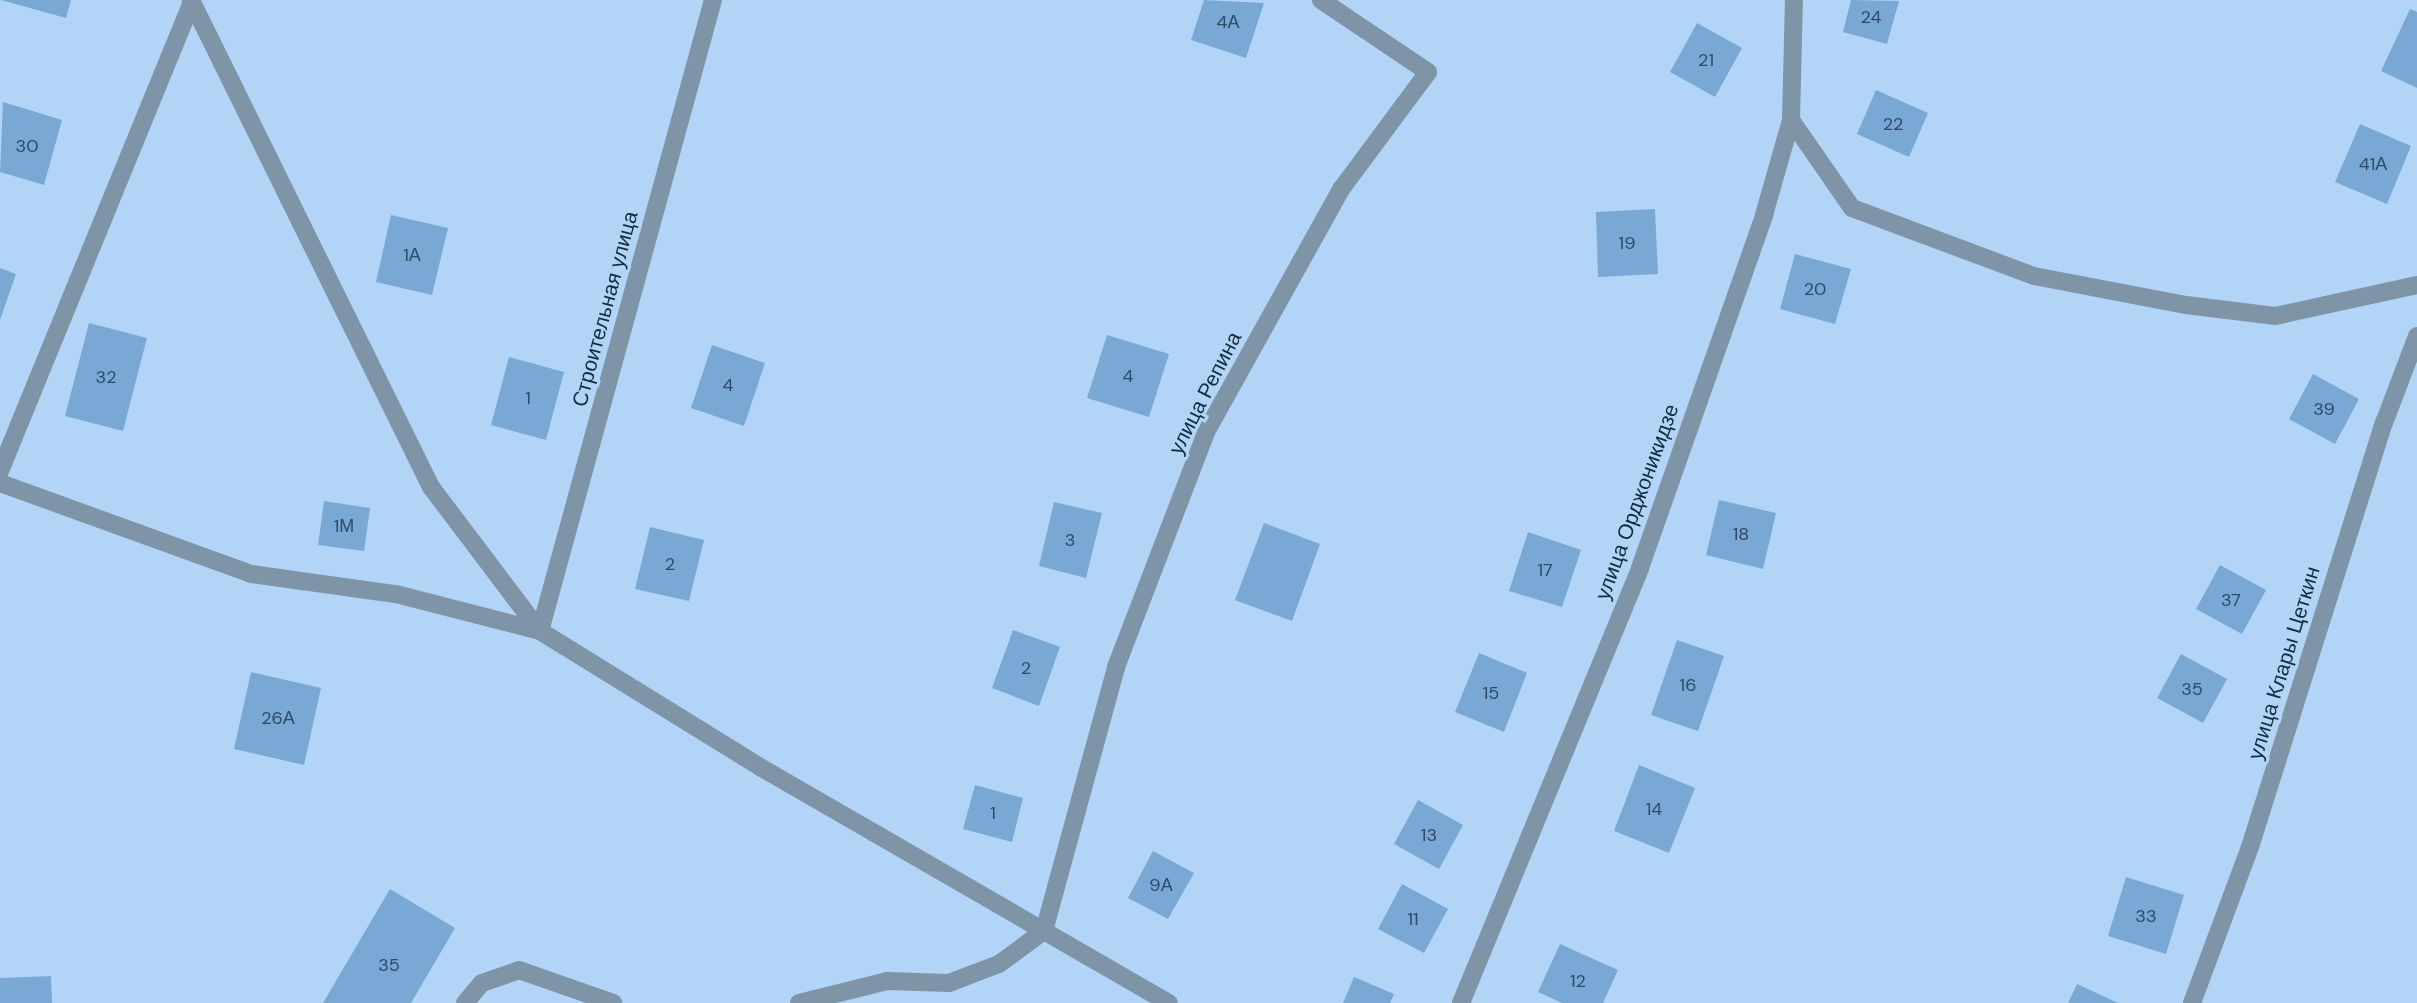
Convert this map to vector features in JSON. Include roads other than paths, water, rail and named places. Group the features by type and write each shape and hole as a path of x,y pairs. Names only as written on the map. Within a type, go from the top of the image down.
{"street":[{"name":"Строительная улица","path":"540,631 713,0"},
{"name":"улица Репина","path":"1044,931 1116,667 1206,432 1342,188 1428,72 1321,0"},
{"name":"улица Орджоникидзе","path":"1461,1003 1640,568 1764,215 1791,120 1794,0"},
{"path":"191,1 431,487 540,631"},
{"path":"0,471 191,1"},
{"path":"1791,120 1852,208 2034,276 2186,305 2275,316 2417,285"},
{"name":"улица Клары Цеткин","path":"2192,1003 2250,847 2384,423 2417,335"},
{"path":"0,483 251,574 396,594 540,631 760,767 1169,1003"},
{"path":"799,1003 887,981 949,983 999,964 1044,931"},
{"path":"465,1003 482,983 519,970 613,1003"}]}
